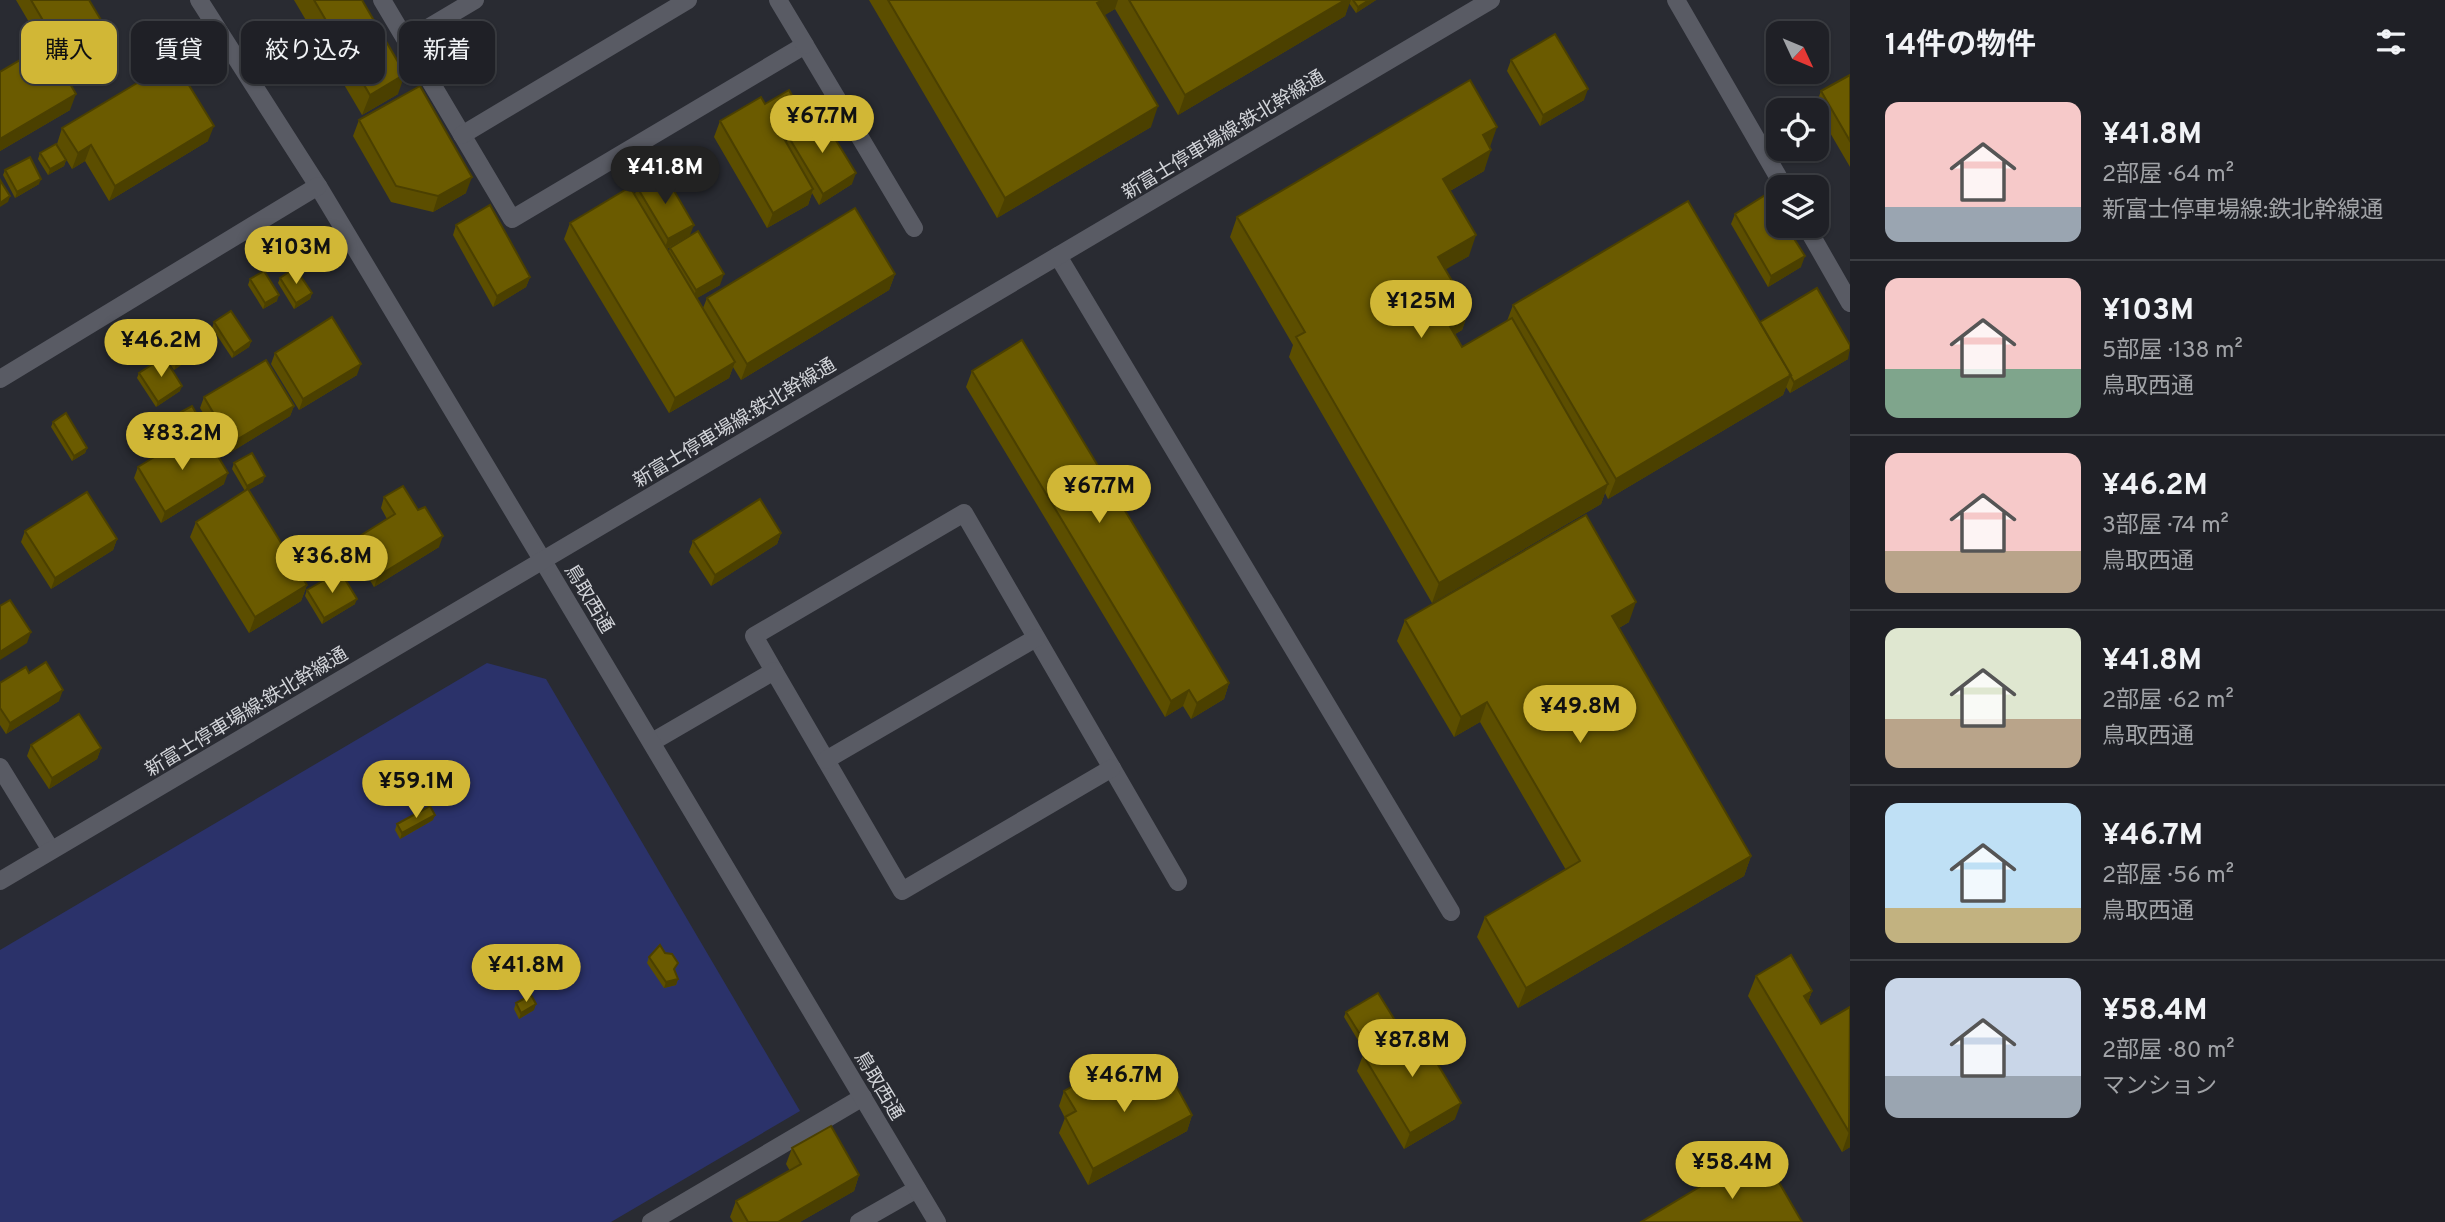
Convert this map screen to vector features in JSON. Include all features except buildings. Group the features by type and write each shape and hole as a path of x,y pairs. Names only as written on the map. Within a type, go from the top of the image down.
{"street":[{"name":"鳥取西通","path":"200,0 318,186 937,1222"},
{"path":"382,0 399,29"},
{"path":"440,21 475,0"},
{"path":"462,135 688,0"},
{"path":"778,0 914,228"},
{"name":"新富士停車場線:鉄北幹線通","path":"0,881 1490,0"},
{"path":"1676,0 1777,175"},
{"path":"432,84 512,219 805,45"},
{"path":"0,379 318,186"},
{"path":"1813,238 1850,303"},
{"path":"1058,256 1451,912"},
{"path":"1112,768 902,891 754,636 964,513 1037,638 1178,882"},
{"path":"826,760 1037,638"},
{"path":"652,742 774,671"},
{"path":"0,767 51,850"},
{"path":"652,1222 863,1097"},
{"path":"859,1222 917,1189"}],"shaded area":[{"path":"487,663 546,679 800,1111 611,1222 0,1222 0,950"}]}
